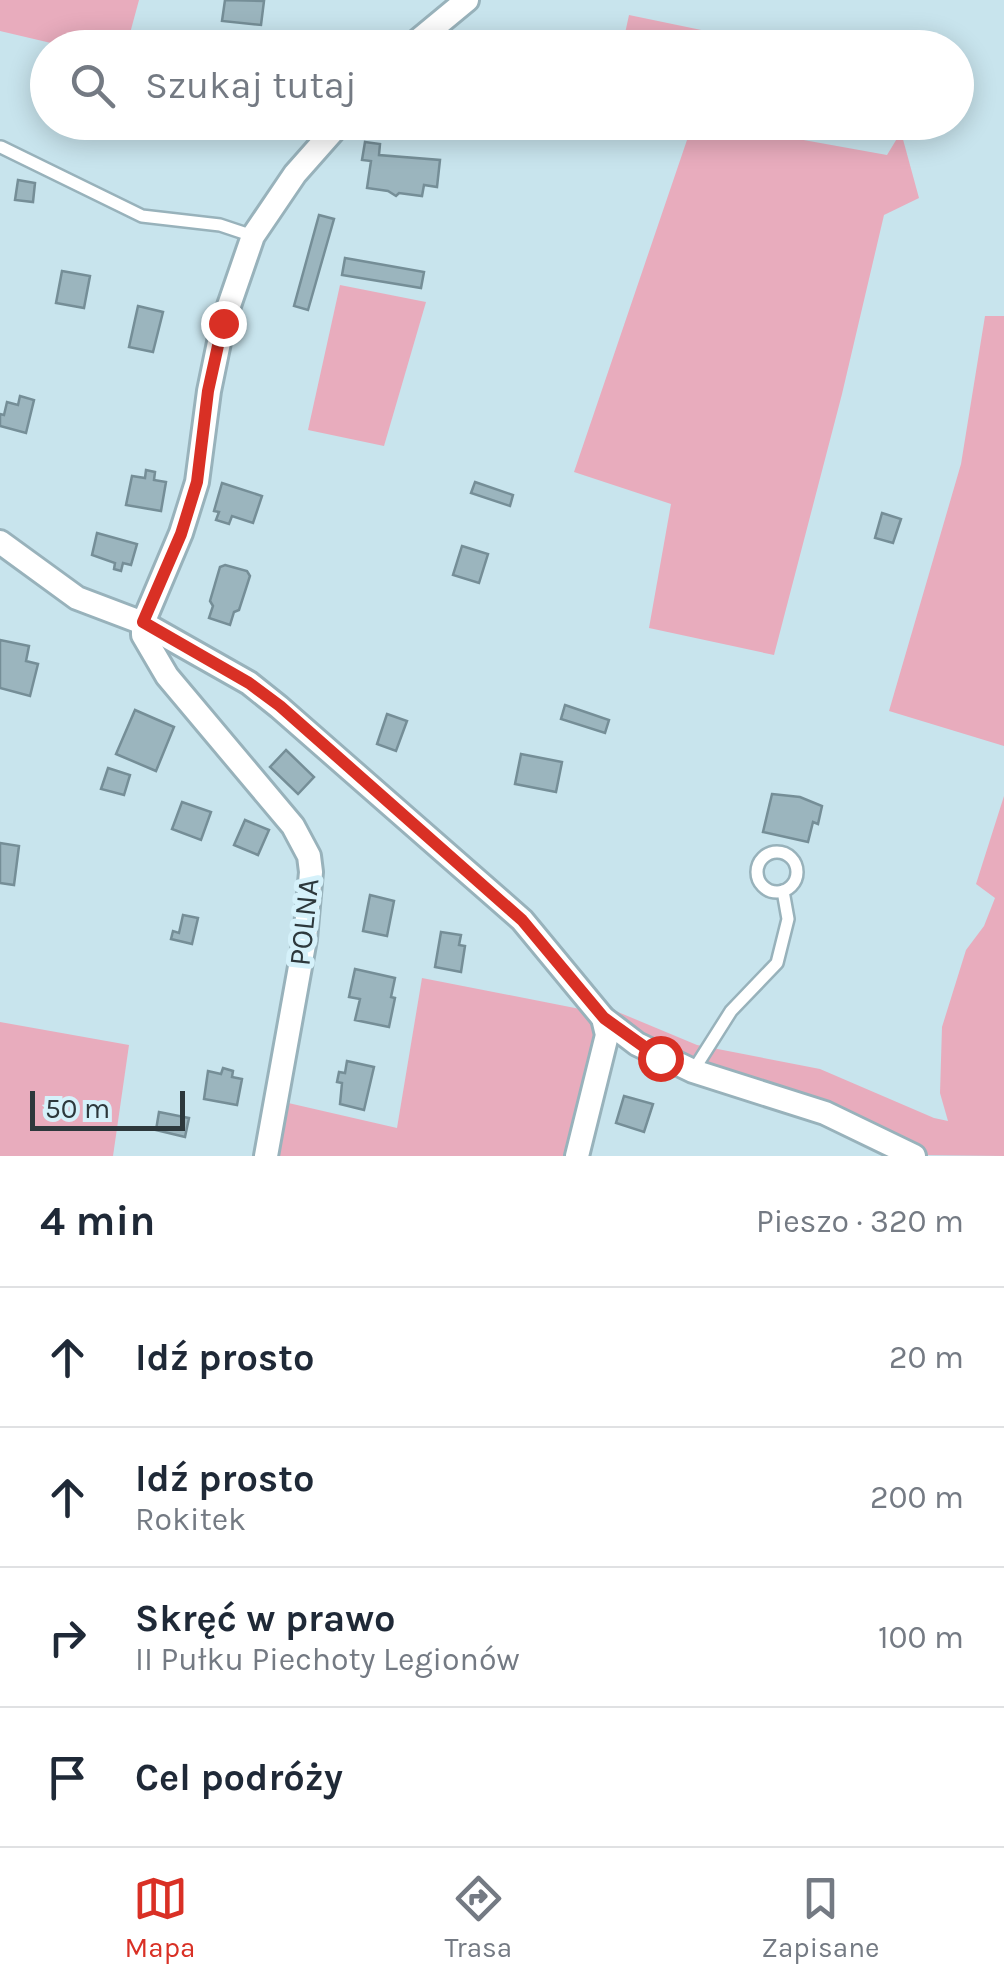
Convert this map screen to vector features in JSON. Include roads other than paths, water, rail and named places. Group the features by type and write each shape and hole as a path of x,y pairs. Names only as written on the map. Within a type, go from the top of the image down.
{"street":[{"path":"431,30 467,0"},
{"path":"143,622 181,534 197,482 208,391 223,323 253,236 294,174 325,140"},
{"path":"0,542 77,598 143,622 249,683 375,788 522,920 604,1018 636,1044 693,1071 825,1113 914,1156"},
{"name":"POLNA","path":"143,622 143,635 168,676 293,826 308,856 311,872 305,939 266,1156"},
{"path":"576,1156 607,1035 604,1018"}],"lane":[{"path":"1,148 142,216 220,226 253,236"},
{"path":"693,1071 730,1011 777,963 788,918 783,891"}]}
